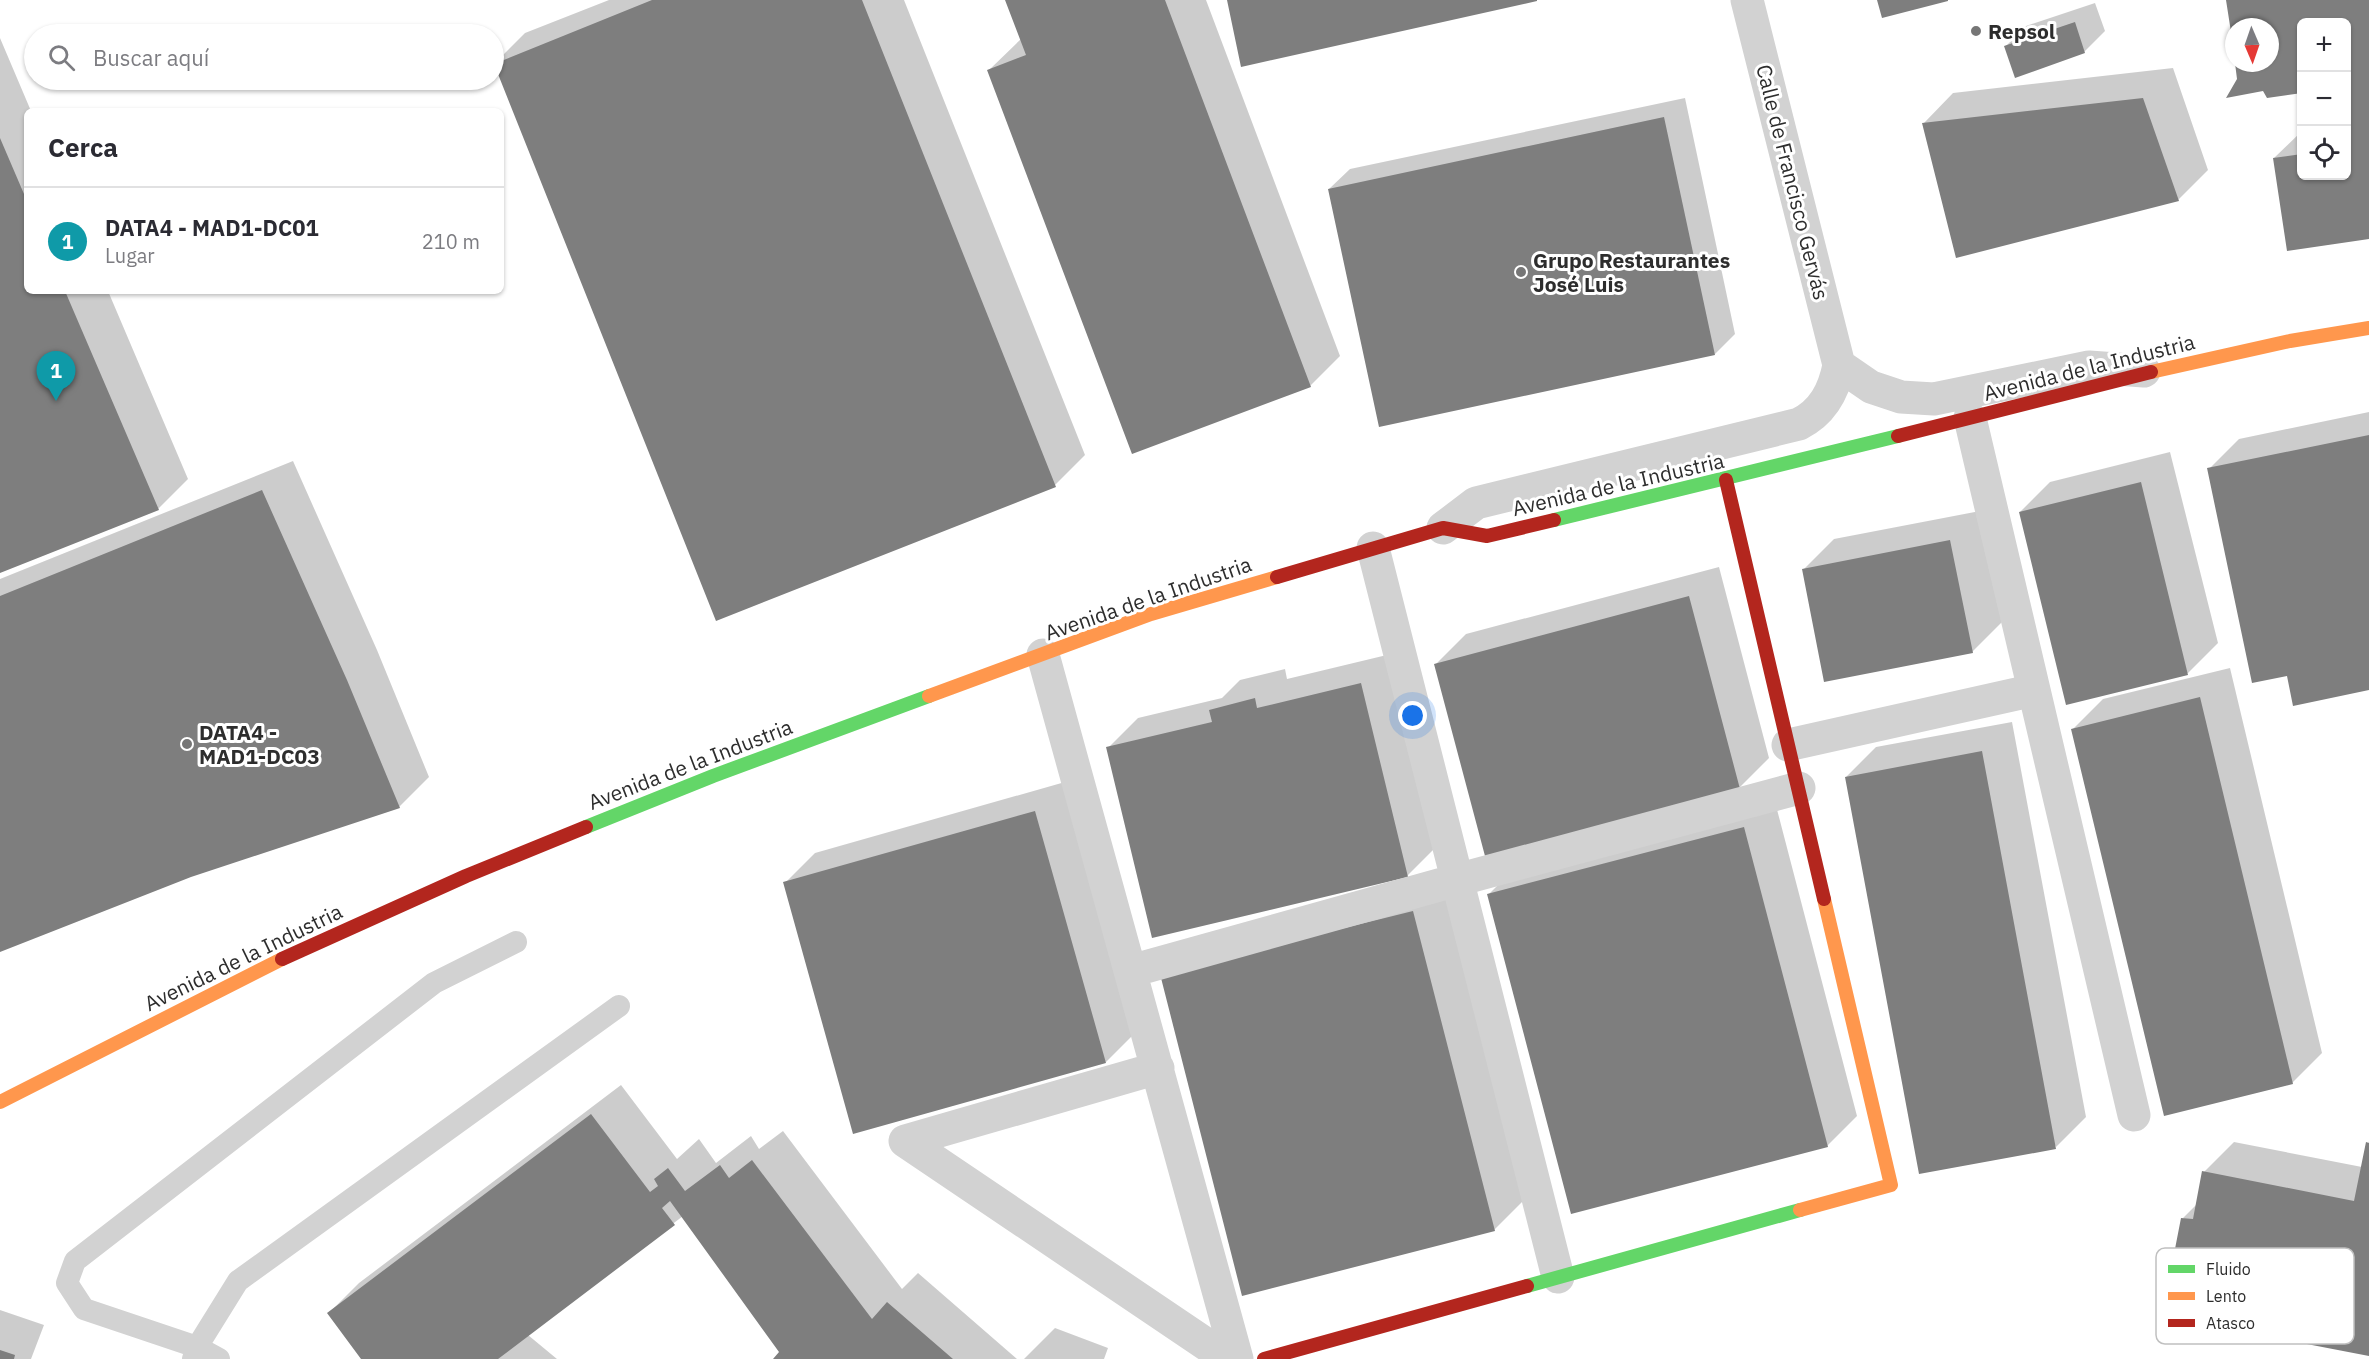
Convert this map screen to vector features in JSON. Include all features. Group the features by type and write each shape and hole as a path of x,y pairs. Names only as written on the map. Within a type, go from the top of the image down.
{"street":[{"name":"Calle de Francisco Gervás","path":"1747,0 1839,365"},
{"name":"Avenida de la Industria","path":"0,1102 266,966 466,876 713,776 1151,614 1443,528 1487,536 1726,480 2153,371 2290,341 2369,328"},
{"path":"1443,528 1476,502 1799,424 1809,419 1826,401 1836,384 1839,365 1871,387 1901,397 1934,399 2089,367 2153,371"},
{"path":"1970,418 2134,1115"},
{"path":"1264,1359 1891,1185 1726,480"},
{"path":"1373,548 1558,1277"},
{"path":"1043,655 1237,1359"},
{"path":"1788,745 2034,690"},
{"path":"1131,971 1799,788"},
{"path":"1158,1068 904,1141 1228,1359"}],"lane":[{"path":"219,1359 195,1353 84,1309 67,1283 75,1261 434,983 516,942"},
{"path":"195,1353 238,1281 619,1006"}],"building":[{"path":"652,0 862,0 1056,487 716,621 504,89 504,60"},
{"path":"1005,0 1165,0 1311,387 1132,454 987,70 1026,55"},
{"path":"1227,0 1537,0 1537,1 1241,67"},
{"path":"1877,0 1948,0 1948,1 1882,18"},
{"path":"2226,0 2369,0 2369,239 2287,251 2273,158 2297,155 2297,180 2351,180 2351,18 2297,18 2297,94 2267,98 2263,91 2226,98 2237,79 2236,72 2279,72 2279,18 2229,18"},
{"path":"2075,22 2085,53 2015,78 2004,46"},
{"path":"2143,98 2179,201 1956,258 1922,123"},
{"name":"Grupo Restaurantes José Luis","path":"1664,117 1715,355 1379,427 1328,189"},
{"path":"0,138 24,194 24,294 66,294 159,510 0,573"},
{"path":"2369,435 2369,690 2293,706 2287,676 2252,683 2207,468"},
{"path":"2141,482 2188,675 2066,705 2019,512"},
{"name":"DATA4 - MAD1-DC03","path":"262,490 347,680 400,808 191,877 0,952 0,596"},
{"path":"1950,540 1973,653 1824,682 1802,569"},
{"path":"1689,596 1740,789 1485,856 1434,664"},
{"path":"1361,683 1408,877 1152,938 1106,747 1212,722 1209,710 1255,698 1257,708"},
{"path":"2200,697 2293,1084 2164,1116 2071,729"},
{"path":"1982,751 2056,1149 1919,1174 1845,777"},
{"path":"1035,811 1106,1063 853,1134 783,882"},
{"path":"1744,827 1828,1147 1571,1214 1487,894"},
{"path":"1413,911 1495,1231 1242,1296 1160,974"},
{"path":"591,1114 650,1192 658,1186 654,1179 668,1168 685,1191 720,1165 729,1178 752,1160 872,1319 887,1302 953,1359 773,1359 779,1352 670,1201 662,1208 675,1225 498,1359 361,1359 327,1313"},
{"path":"2366,1142 2369,1143 2369,1356 2307,1344 2354,1344 2354,1248 2175,1248 2181,1218 2193,1219 2202,1171 2354,1201"},
{"path":"0,1350 15,1355 14,1359 0,1359"}],"traffic: fast":[{"path":"1554,520 1898,436"},
{"path":"586,827 713,776 929,696"},
{"path":"1527,1286 1800,1210"}],"traffic: slow":[{"path":"2151,372 2290,341 2369,328"},
{"path":"929,696 1151,614 1277,577"},
{"path":"1800,1210 1891,1185 1824,899"},
{"path":"0,1102 282,959"}],"traffic: jam":[{"path":"1898,436 2151,372"},
{"path":"1726,480 1824,899"},
{"path":"1277,577 1443,528 1487,536 1554,520"},
{"path":"282,959 466,876 586,827"},
{"path":"1264,1359 1527,1286"}],"place":[{"name":"Repsol","path":"1976,31"},
{"name":"Grupo Restaurantes José Luis","path":"1521,272"},
{"name":"DATA4 - MAD1-DC01","path":"56,401"},
{"name":"DATA4 - MAD1-DC03","path":"187,744"}]}
